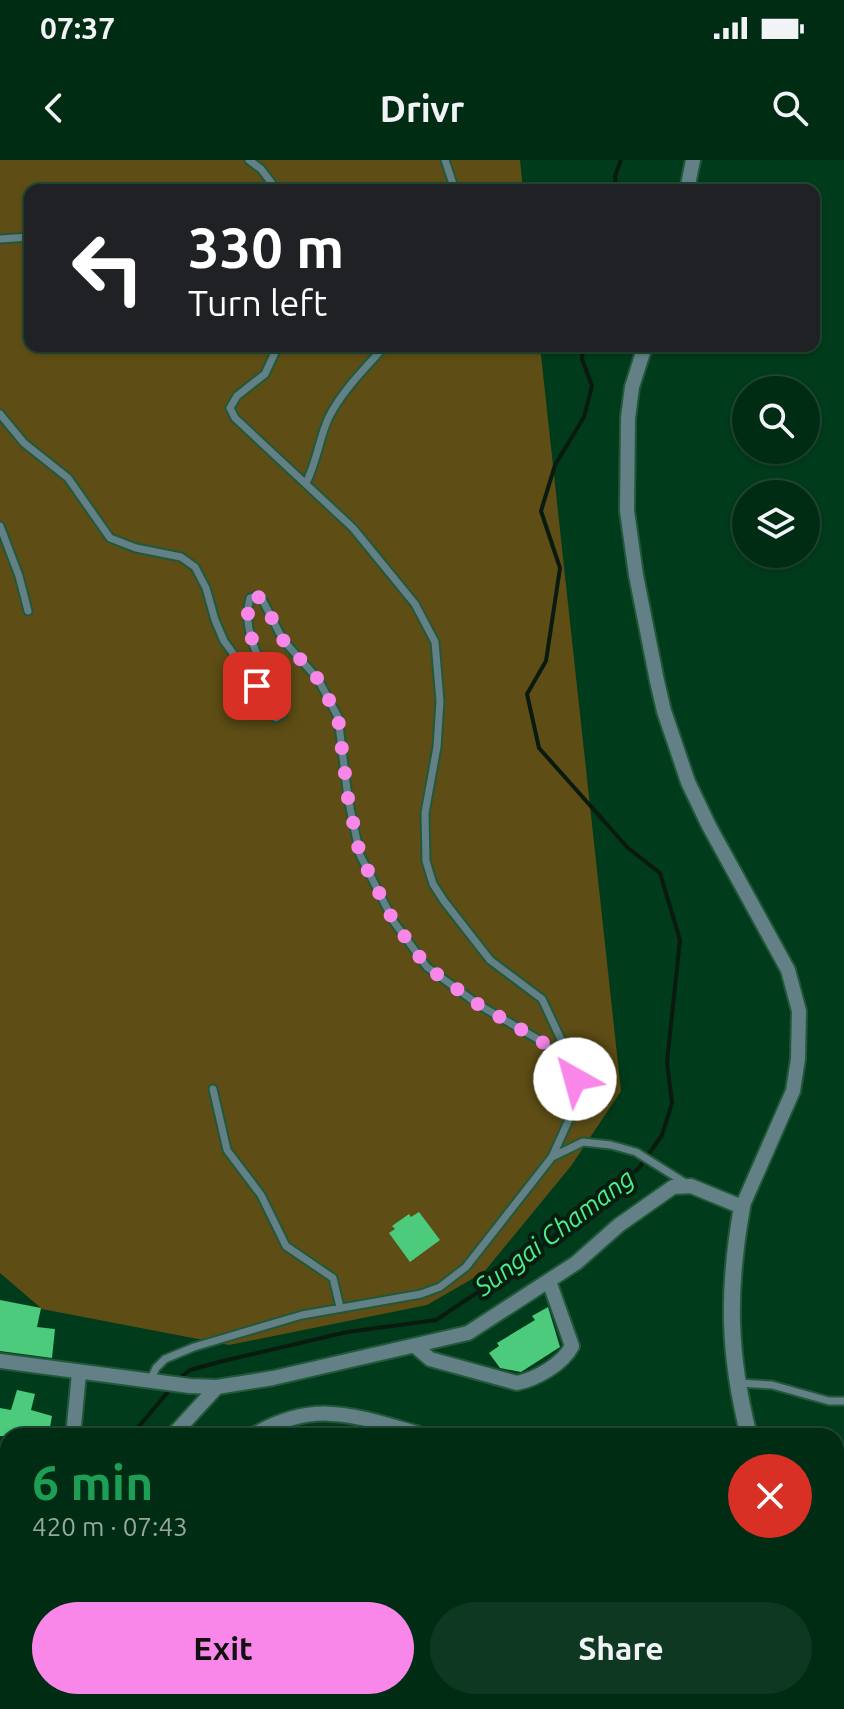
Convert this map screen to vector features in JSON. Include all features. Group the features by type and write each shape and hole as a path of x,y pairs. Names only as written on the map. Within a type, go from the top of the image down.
{"street":[{"path":"688,184 693,160"},
{"path":"643,352 632,387 628,418 627,511 636,575 664,711 688,782 788,970 799,1011 798,1059 793,1091 742,1207 731,1279 731,1345 747,1428"},
{"path":"0,1361 190,1386 217,1387 273,1378 468,1333 576,1263 652,1200 673,1187 691,1186 742,1207"},
{"path":"415,1346 430,1359 517,1383 529,1380 567,1356 572,1346 549,1281"},
{"path":"74,1428 79,1373"},
{"path":"179,1428 217,1387"},
{"path":"266,1428 320,1412 348,1414 398,1428"}],"lane":[{"path":"249,160 272,184"},
{"path":"445,160 453,184"},
{"path":"0,239 24,237"},
{"path":"150,1381 159,1365 177,1353 302,1315 421,1294 454,1277 466,1267 552,1157 577,1102 569,1059 542,999 490,960 433,884 426,861 425,813 437,747 440,701 435,642 415,604 345,520 235,418 230,408 237,396 265,374 275,352"},
{"path":"306,483 314,469 330,416 380,352"},
{"path":"0,414 24,443 68,478 110,538 136,548 181,557 195,567 206,588 224,641 257,686 269,712 276,718 283,713 282,708 257,652 248,619 250,598 256,596 262,599 283,640 318,679 338,717 348,798 360,855 394,922 427,967 479,1005 569,1059"},
{"path":"0,526 19,576 28,611"},
{"path":"213,1089 231,1158 261,1195 286,1246 333,1278 340,1307"},
{"path":"552,1157 583,1142 611,1145 636,1152 691,1186"},
{"path":"737,1383 772,1385 829,1401 844,1401"}],"shaded area":[{"path":"0,160 520,160 522,184 24,184 24,352 541,352 621,1091 571,1166 484,1272 427,1305 229,1345 42,1309 0,1273"}],"building":[{"path":"419,1212 440,1240 410,1262 389,1233 395,1229 392,1226 409,1214 411,1217"},
{"path":"0,1300 41,1308 37,1327 55,1329 52,1358 0,1351"},
{"path":"548,1307 560,1347 521,1372 500,1368 489,1353 499,1346 497,1343 535,1320 532,1316"},
{"path":"17,1390 35,1394 31,1410 52,1416 50,1427 55,1428 0,1428 0,1408 11,1410"}],"waterway":[{"name":"Sungai Chamang","path":"616,184 615,176 621,160"},
{"name":"Sungai Chamang","path":"177,1380 190,1370 347,1332 436,1320 508,1272 588,1210 639,1168 662,1135 672,1103 667,1062 680,940 660,873 628,848 539,748 527,694 546,661 560,568 541,511 555,465 584,417 592,386 583,352"},
{"name":"Sungai Chamang","path":"138,1428 172,1387"}],"route":[{"path":"257,686 269,712 276,718 280,717 282,708 257,652 248,619 250,598 256,596 262,599 283,640 318,679 338,717 354,834 360,855 394,922 427,967 479,1005 569,1059 575,1079"}]}
